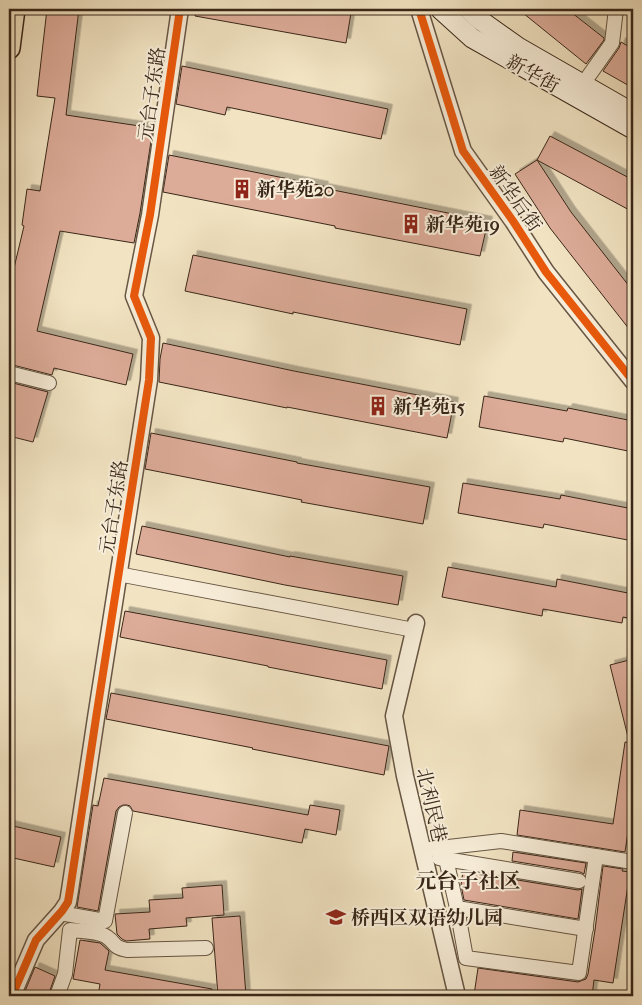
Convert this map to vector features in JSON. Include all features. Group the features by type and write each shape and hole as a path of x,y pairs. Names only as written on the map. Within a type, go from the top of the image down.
{"main road":[{"path":"9,48 14,9"},
{"name":"新华街","path":"440,9 472,38 633,129"},
{"name":"新华街","path":"468,9 480,20 518,46 633,113"}],"street":[{"name":"元台子东路","path":"12,996 36,940 68,902 149,380 151,338 134,296 150,215 180,9"},
{"name":"新华后街","path":"419,9 463,151 513,221 546,272 633,381"},
{"path":"583,84 612,43 616,9"},
{"path":"9,373 49,383"},
{"path":"118,574 415,626"},
{"name":"北利民巷","path":"415,626 394,716 404,776 458,996"},
{"path":"60,913 105,921 125,812"},
{"path":"423,853 501,841 633,862"},
{"path":"423,853 446,859 579,881"},
{"path":"446,859 466,958 579,973 596,856"},
{"path":"456,908 586,929"},
{"path":"49,926 101,934 118,948 127,950 206,948"},
{"path":"60,996 65,974 70,930"}],"building":[{"path":"47,9 79,9 66,115 153,128 134,243 60,231 37,331 133,354 126,385 54,368 52,375 9,364 9,289 24,226 22,225 27,189 40,191 55,98 37,96"},
{"path":"196,9 327,9 351,13 346,43 195,16"},
{"path":"518,9 567,9 604,38 604,40 586,64"},
{"path":"621,42 633,49 633,88 603,71"},
{"path":"182,66 388,109 381,139 227,107 225,115 176,104"},
{"path":"550,136 633,180 633,212 537,160"},
{"path":"169,155 488,221 480,256 163,192"},
{"path":"537,160 571,212 633,291 633,334 550,228 515,174"},
{"path":"193,255 467,309 460,345 293,312 293,314 185,291"},
{"path":"163,343 454,402 447,438 159,382"},
{"path":"9,382 48,392 33,442 9,436 9,428 14,410 9,409"},
{"path":"484,396 567,411 568,408 633,421 628,451 564,438 563,442 479,427"},
{"path":"151,433 297,463 430,487 423,524 301,502 302,500 145,469"},
{"path":"463,483 560,499 561,495 633,509 633,541 544,524 543,528 458,513"},
{"path":"142,526 290,557 403,576 398,605 285,585 136,554"},
{"path":"448,567 556,587 557,579 633,594 633,619 623,617 622,623 543,609 542,616 442,597"},
{"path":"125,611 387,660 382,689 120,637"},
{"path":"633,659 633,736 628,737 610,665"},
{"path":"111,693 389,746 384,775 106,719"},
{"path":"625,742 633,743 633,812 631,811 625,852 517,835 520,810 613,824"},
{"path":"104,778 308,815 310,805 340,810 336,835 305,829 302,843 133,811 130,806 123,805 116,811 98,911 77,907 93,805 98,806"},
{"path":"9,825 61,837 54,867 9,857"},
{"path":"513,852 586,863 584,874 512,861"},
{"path":"603,866 630,872 613,983 594,980 592,996 474,995 478,968 578,982 586,979 595,930"},
{"path":"463,871 578,890 582,889 578,919 464,900 461,885"},
{"path":"222,885 224,915 186,918 187,926 149,929 150,939 126,941 117,934 115,914 150,912 149,900 183,898 182,888"},
{"path":"240,916 246,996 218,996 212,918"},
{"path":"80,940 100,943 109,951 105,970 212,989 211,996 98,996 100,984 73,979"},
{"path":"35,967 55,976 48,996 23,996"}],"cycle path":[{"path":"12,996 36,940 68,902 149,380 151,338 134,296 150,215 180,9"},
{"path":"419,9 463,151 513,221 546,272 633,381"}],"place":[{"name":"新华苑20","path":"242,189"},
{"name":"新华苑19","path":"411,224"},
{"name":"新华苑15","path":"378,406"},
{"name":"桥西区双语幼儿园","path":"336,917"}],"district":[{"name":"元台子社区","path":"468,881"}]}
